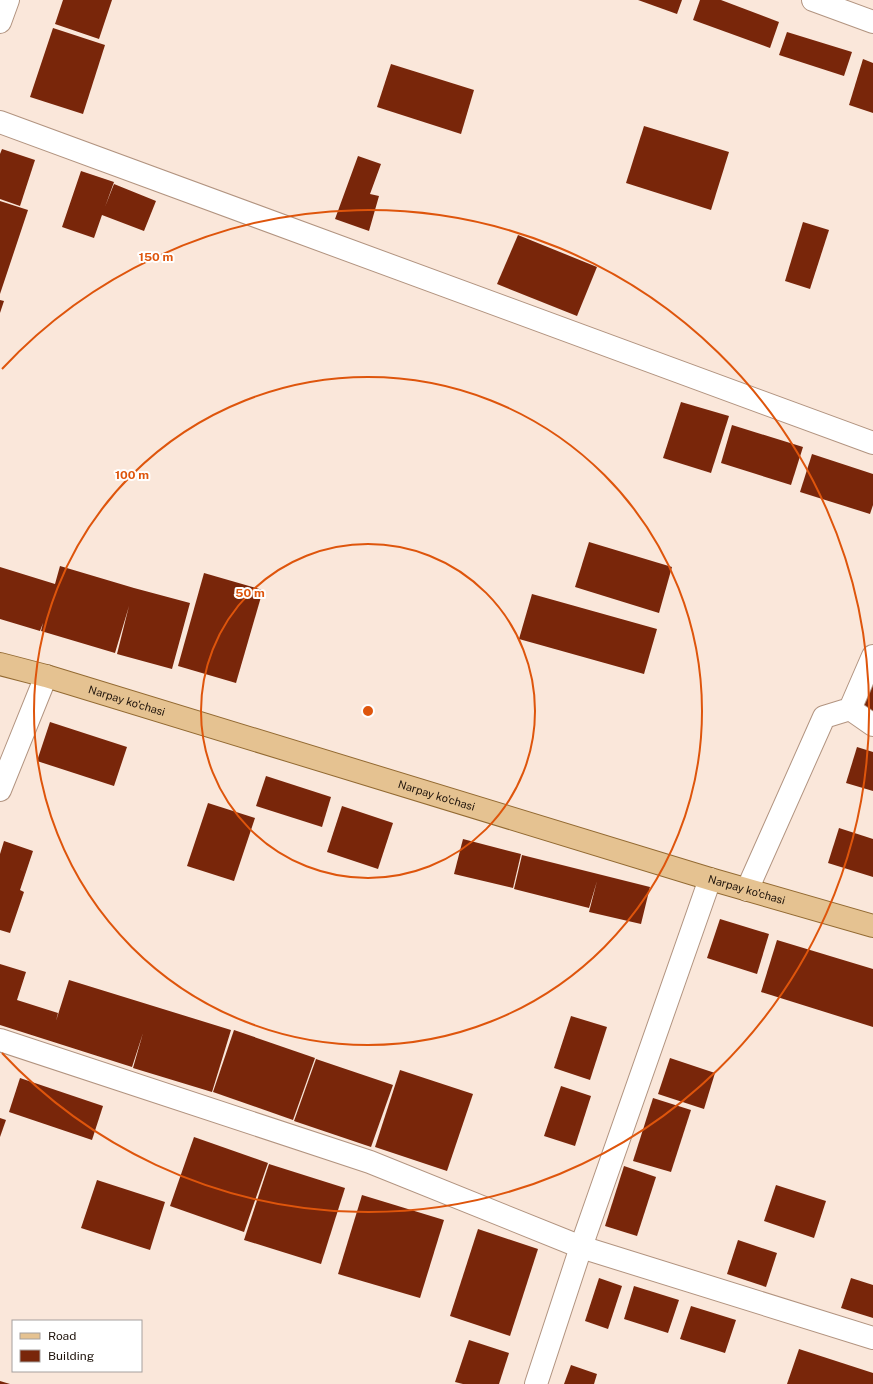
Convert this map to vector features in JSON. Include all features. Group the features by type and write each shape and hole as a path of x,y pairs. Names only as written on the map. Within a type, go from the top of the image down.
{"main road":[{"name":"Narpay ko'chasi","path":"0,664 46,676 710,879 873,926"}],"street":[{"path":"0,22 8,0"},
{"path":"813,0 873,22"},
{"path":"0,122 873,443"},
{"path":"747,890 824,717 850,709 873,656"},
{"path":"0,790 46,676"},
{"path":"850,709 873,725"},
{"path":"536,1384 581,1247 710,879"},
{"path":"0,1040 370,1162 581,1247 873,1338"}],"building":[{"path":"63,0 112,0 99,39 55,24"},
{"path":"638,0 682,0 677,14"},
{"path":"700,0 721,0 779,22 770,48 693,20"},
{"path":"53,28 105,45 83,114 30,97"},
{"path":"787,32 852,52 844,76 779,55"},
{"path":"863,59 873,63 873,113 849,105"},
{"path":"391,64 474,90 461,134 377,107"},
{"path":"644,126 729,152 711,210 626,183"},
{"path":"2,149 35,160 20,206 0,199 0,154"},
{"path":"358,156 381,164 370,194 379,196 369,231 335,219"},
{"path":"81,171 114,182 105,207 114,184 156,201 144,231 102,215 94,238 62,227"},
{"path":"0,201 28,210 0,294"},
{"path":"803,222 829,230 810,289 785,281"},
{"path":"518,235 597,267 577,316 497,284"},
{"path":"0,300 4,301 0,313"},
{"path":"681,402 729,416 711,473 663,458"},
{"path":"732,425 803,447 791,485 721,463"},
{"path":"812,454 873,474 873,505 870,514 800,492"},
{"path":"589,542 672,567 659,613 575,587"},
{"path":"60,566 190,603 172,669 117,654 129,606 115,653 41,631 43,623 40,631 0,619 0,567 55,584"},
{"path":"204,573 263,590 236,683 178,666"},
{"path":"532,594 657,629 644,674 519,639"},
{"path":"873,676 873,712 861,708"},
{"path":"50,722 127,747 114,786 37,761"},
{"path":"857,747 873,752 873,791 846,783"},
{"path":"266,776 331,797 322,827 256,806"},
{"path":"208,803 255,818 234,881 187,866"},
{"path":"342,806 393,823 378,869 327,852"},
{"path":"839,828 873,839 873,877 828,863"},
{"path":"463,839 521,854 513,888 454,874"},
{"path":"4,841 33,851 20,890 24,892 10,933 0,930 0,854"},
{"path":"522,855 650,887 641,924 589,912 597,881 589,908 514,889"},
{"path":"720,919 769,934 757,974 707,958"},
{"path":"777,940 873,969 873,1027 761,992"},
{"path":"0,964 26,972 17,1000 58,1013 56,1021 69,980 231,1030 212,1092 133,1068 143,1033 132,1067 0,1025"},
{"path":"571,1016 607,1027 590,1080 554,1068"},
{"path":"234,1030 315,1058 293,1120 213,1092"},
{"path":"670,1058 715,1073 704,1109 658,1094"},
{"path":"316,1059 393,1085 371,1147 294,1121"},
{"path":"400,1070 473,1094 447,1171 375,1147"},
{"path":"20,1078 103,1106 92,1140 9,1112"},
{"path":"561,1086 591,1096 575,1146 544,1136"},
{"path":"653,1098 691,1110 671,1172 633,1161"},
{"path":"0,1118 6,1120 0,1137"},
{"path":"194,1137 268,1163 244,1232 170,1206"},
{"path":"269,1164 345,1188 321,1264 244,1240"},
{"path":"624,1166 656,1177 637,1236 605,1226"},
{"path":"97,1180 165,1202 150,1250 81,1228"},
{"path":"776,1185 826,1201 814,1238 764,1221"},
{"path":"362,1195 444,1220 420,1298 338,1274"},
{"path":"478,1229 538,1249 510,1336 450,1316"},
{"path":"738,1240 777,1253 766,1287 727,1274"},
{"path":"599,1278 622,1286 608,1329 585,1321"},
{"path":"851,1278 873,1285 873,1318 841,1308"},
{"path":"634,1286 679,1300 668,1333 624,1319"},
{"path":"691,1306 736,1320 725,1353 680,1339"},
{"path":"469,1340 509,1353 499,1384 463,1384 455,1382"},
{"path":"799,1349 873,1373 873,1384 787,1384"},
{"path":"571,1365 597,1374 594,1384 564,1384"},
{"path":"0,1381 10,1384 0,1384"}]}
